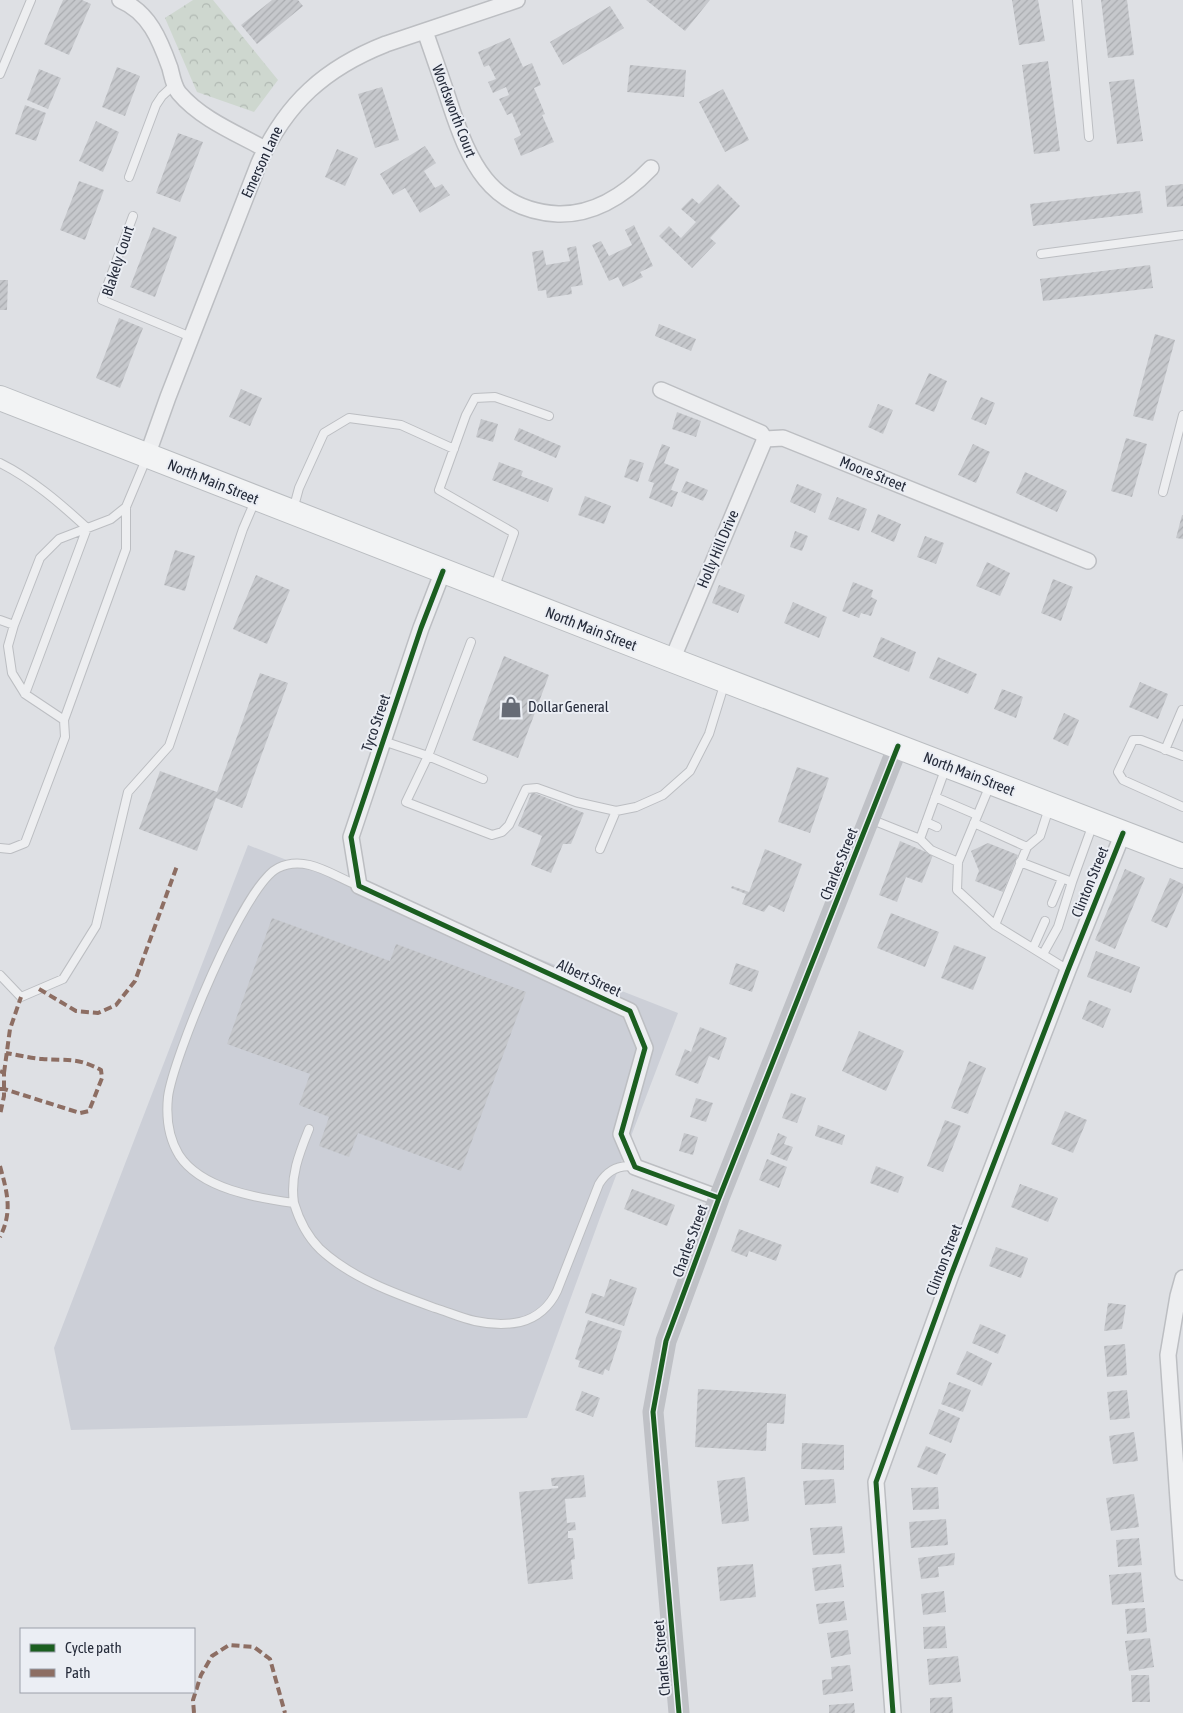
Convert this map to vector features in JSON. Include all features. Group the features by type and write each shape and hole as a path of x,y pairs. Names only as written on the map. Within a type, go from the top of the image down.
{"main road":[{"name":"North Main Street","path":"0,398 493,591 1183,856"}],"street":[{"path":"120,0 129,4 148,20 162,46 177,91 194,108 265,149"},
{"name":"Emerson Lane","path":"147,456 191,337 265,149 280,123 293,106 325,77 374,48 517,0"},
{"name":"Wordsworth Court","path":"425,31 465,147 485,179 494,189 507,198 525,207 540,211 562,214 580,212 603,204 619,195 637,182 651,168"},
{"name":"Moore Street","path":"661,390 761,433 765,439 783,438 1088,561"},
{"name":"Holly Hill Drive","path":"672,660 765,439"},
{"name":"Tyco Street","path":"359,886 351,837 421,628 443,571"},
{"name":"Charles Street","path":"679,1713 654,1412 666,1341 719,1198 898,746"},
{"name":"Clinton Street","path":"893,1713 876,1482 948,1284 1068,970 1123,833"},
{"name":"Albert Street","path":"359,886 630,1011 645,1048 621,1134 635,1166"},
{"path":"635,1166 719,1198"},
{"path":"1183,1278 1168,1355 1183,1572"}],"lane":[{"path":"0,74 31,0"},
{"path":"1078,0 1089,137"},
{"path":"129,177 156,105 162,96 175,84"},
{"name":"Blakely Court","path":"133,216 102,300 191,337"},
{"path":"1041,254 1183,235"},
{"path":"493,591 514,533 439,490 466,416 475,398 495,397 549,416"},
{"path":"1163,492 1183,415"},
{"path":"292,513 302,481 324,433 348,418 401,425 454,449"},
{"path":"0,848 10,849 25,843 65,737 64,720 126,549 126,507 147,456"},
{"path":"0,463 18,472 57,501 86,528"},
{"path":"0,975 21,997 63,979 96,926 128,792 169,746 243,529 256,499"},
{"path":"64,720 24,694 12,673 8,646 14,625 40,558 59,539 111,519 126,507"},
{"path":"24,694 86,528"},
{"path":"0,620 14,625"},
{"path":"471,642 428,756 406,802 492,835 502,832 509,825 526,789 537,788 576,802 616,812 636,807 663,795 690,771 709,734 726,680"},
{"path":"1165,750 1182,710"},
{"path":"1183,756 1141,740 1133,740 1118,772 1122,780 1183,807"},
{"path":"383,741 428,756 483,779"},
{"path":"920,840 946,765"},
{"path":"991,782 976,819 964,839 958,862 957,890 995,925 1068,970"},
{"path":"935,797 1027,848"},
{"path":"995,925 1020,862 1027,848 1040,836 1050,806"},
{"path":"600,849 616,812"},
{"path":"870,819 920,840 931,850 958,862"},
{"path":"926,822 937,827"},
{"path":"1043,954 1058,927 1094,822"},
{"path":"1020,862 1072,882"},
{"path":"294,1203 264,1199 235,1190 208,1180 189,1167 172,1143 168,1128 168,1098 171,1080 209,980 241,915 260,884 272,872 297,863 314,866 359,886"},
{"path":"1052,903 1062,878"},
{"path":"1033,948 1045,921"},
{"path":"309,1129 296,1163 293,1177 294,1203 301,1222 310,1238 328,1256 356,1274 418,1302 463,1318 492,1323 512,1323 532,1318 541,1312 557,1291 599,1184 611,1170 619,1167 635,1166"}],"shaded area":[{"path":"248,845 678,1013 601,1215 527,1418 71,1430 54,1348"}],"green space":[{"path":"193,0 213,0 278,80 254,112 197,92 165,18"}],"building":[{"path":"63,0 82,0 91,4 69,55 44,44"},
{"path":"272,0 298,0 303,6 257,44 241,25"},
{"path":"646,0 710,0 685,31"},
{"path":"1012,0 1038,0 1045,41 1019,45"},
{"path":"1101,0 1127,0 1134,55 1108,58"},
{"path":"610,6 624,28 563,65 550,42"},
{"path":"510,38 523,67 532,63 541,85 534,88 545,114 542,115 554,142 521,156 514,139 521,135 512,113 507,115 499,99 509,95 506,87 493,93 488,82 496,79 489,65 484,67 478,52"},
{"path":"1048,61 1060,151 1034,154 1022,65"},
{"path":"630,65 686,70 684,97 627,92"},
{"path":"117,67 140,76 125,116 102,107"},
{"path":"39,69 61,78 48,109 27,100"},
{"path":"1134,79 1143,141 1117,144 1109,82"},
{"path":"382,87 399,140 375,148 358,94"},
{"path":"723,89 749,140 725,152 699,102"},
{"path":"25,105 46,113 36,141 15,134"},
{"path":"96,121 119,132 103,172 79,161"},
{"path":"178,133 203,142 180,202 156,193"},
{"path":"425,146 436,163 424,171 435,188 442,184 450,195 420,213 405,188 393,195 380,174"},
{"path":"337,149 358,158 345,186 325,177"},
{"path":"79,181 104,190 85,240 60,230"},
{"path":"718,184 740,206 710,238 716,243 692,268 659,236 669,226 681,238 696,222 681,209 692,198 699,204"},
{"path":"1183,184 1183,206 1167,207 1165,186"},
{"path":"1140,191 1143,213 1033,226 1030,204"},
{"path":"634,225 653,266 640,272 643,277 623,287 618,277 609,281 592,245 601,241 609,256 632,245 625,230"},
{"path":"153,227 177,237 155,297 130,287"},
{"path":"576,246 583,285 571,287 572,294 547,298 546,290 538,291 532,252 543,250 546,265 570,261 567,248"},
{"path":"1150,265 1153,288 1043,301 1040,279"},
{"path":"0,280 8,280 7,310 0,310"},
{"path":"119,318 143,328 120,388 96,378"},
{"path":"659,324 696,339 691,351 655,336"},
{"path":"1155,334 1175,340 1153,421 1133,416"},
{"path":"929,373 947,381 934,412 915,404"},
{"path":"241,389 262,398 250,426 229,417"},
{"path":"981,397 995,403 986,425 971,419"},
{"path":"878,404 893,410 883,434 868,427"},
{"path":"677,412 701,421 696,437 672,429"},
{"path":"481,419 498,424 493,442 476,437"},
{"path":"519,428 561,446 556,458 514,440"},
{"path":"1126,438 1147,444 1132,497 1111,491"},
{"path":"662,444 670,447 664,463 679,469 671,490 678,492 672,507 649,498 654,483 648,481"},
{"path":"973,444 990,452 976,483 958,475"},
{"path":"630,459 644,463 638,482 624,477"},
{"path":"499,462 523,471 521,476 553,488 548,502 492,480"},
{"path":"1025,472 1067,491 1057,512 1016,493"},
{"path":"686,481 708,490 703,501 681,492"},
{"path":"797,484 822,494 815,513 790,502"},
{"path":"585,496 611,506 604,524 578,515"},
{"path":"837,497 867,509 859,531 828,519"},
{"path":"878,514 901,524 894,542 871,532"},
{"path":"1183,515 1183,539 1176,538"},
{"path":"795,531 808,536 802,551 790,547"},
{"path":"925,536 944,543 936,564 917,557"},
{"path":"175,550 195,556 185,591 164,585"},
{"path":"987,562 1010,573 1000,596 976,586"},
{"path":"256,575 290,590 267,644 233,629"},
{"path":"1053,579 1073,587 1061,621 1041,613"},
{"path":"853,582 873,590 871,597 877,600 871,616 861,613 859,618 842,611"},
{"path":"719,585 745,595 738,613 712,603"},
{"path":"793,602 827,617 819,638 784,623"},
{"path":"881,637 916,652 909,672 873,657"},
{"name":"Dollar General","path":"504,656 549,675 518,758 472,740"},
{"path":"938,657 977,674 968,694 929,678"},
{"path":"260,673 288,683 242,808 216,798 197,851 139,829 160,771 217,792"},
{"path":"1140,682 1168,694 1158,719 1129,707"},
{"path":"1002,689 1023,697 1016,718 994,709"},
{"path":"1064,713 1079,720 1068,746 1053,739"},
{"path":"797,767 829,778 810,833 778,822"},
{"path":"532,792 584,813 571,844 563,844 551,873 531,865 542,836 518,826"},
{"path":"900,841 933,855 922,883 906,877 897,902 879,895"},
{"path":"988,843 1018,855 1003,892 975,881 979,871 971,851"},
{"path":"765,849 802,864 784,912 769,905 764,912 742,904 746,894 731,888 732,886 749,892"},
{"path":"1125,869 1145,878 1115,949 1095,940"},
{"path":"1170,878 1183,884 1183,892 1167,928 1151,921"},
{"path":"891,913 939,932 925,967 877,948"},
{"path":"272,918 390,961 396,944 526,992 461,1171 358,1133 349,1157 319,1146 329,1117 299,1105 310,1074 227,1044"},
{"path":"954,945 986,957 973,990 941,978"},
{"path":"1096,951 1140,967 1131,993 1087,977"},
{"path":"736,963 759,971 752,992 729,984"},
{"path":"1089,1000 1111,1009 1103,1028 1082,1019"},
{"path":"700,1027 727,1038 719,1060 709,1056 698,1084 675,1075 685,1049 691,1052"},
{"path":"859,1031 904,1051 886,1091 842,1071"},
{"path":"969,1061 986,1068 968,1114 951,1108"},
{"path":"791,1093 806,1098 797,1123 782,1118"},
{"path":"696,1098 713,1103 706,1122 690,1117"},
{"path":"1065,1111 1087,1120 1073,1153 1051,1144"},
{"path":"945,1120 961,1126 943,1172 927,1166"},
{"path":"818,1125 845,1135 842,1145 815,1136"},
{"path":"684,1133 698,1137 693,1155 679,1151"},
{"path":"778,1133 787,1137 784,1144 793,1147 787,1161 770,1154"},
{"path":"767,1159 787,1167 779,1188 759,1180"},
{"path":"876,1166 904,1177 898,1193 870,1183"},
{"path":"1020,1184 1058,1198 1048,1222 1011,1207"},
{"path":"632,1189 675,1205 667,1226 624,1209"},
{"path":"739,1229 782,1245 776,1261 749,1251 747,1257 731,1251"},
{"path":"996,1247 1028,1258 1021,1278 989,1266"},
{"path":"610,1279 637,1288 624,1326 585,1313 592,1293 604,1297"},
{"path":"1108,1303 1126,1305 1122,1329 1104,1331"},
{"path":"588,1320 622,1331 609,1371 605,1369 603,1375 578,1367 580,1361 575,1359"},
{"path":"980,1324 1006,1335 998,1354 972,1343"},
{"path":"1125,1344 1127,1375 1107,1377 1104,1346"},
{"path":"967,1351 992,1363 982,1386 956,1374"},
{"path":"949,1382 971,1390 963,1412 941,1404"},
{"path":"698,1389 786,1394 784,1424 767,1423 766,1451 695,1447"},
{"path":"1127,1390 1130,1418 1110,1420 1107,1392"},
{"path":"582,1391 600,1398 593,1417 575,1410"},
{"path":"939,1409 960,1418 951,1443 929,1434"},
{"path":"1134,1432 1138,1461 1113,1464 1109,1436"},
{"path":"802,1443 844,1445 844,1470 801,1469"},
{"path":"926,1446 946,1454 937,1475 917,1467"},
{"path":"584,1475 586,1497 565,1499 567,1523 575,1522 576,1530 568,1531 568,1538 573,1538 575,1559 571,1560 573,1579 528,1584 519,1492 558,1488 558,1486 552,1486 551,1478"},
{"path":"745,1477 749,1521 722,1524 717,1481"},
{"path":"834,1479 836,1503 805,1505 803,1481"},
{"path":"938,1487 939,1509 913,1510 911,1488"},
{"path":"1134,1494 1139,1527 1111,1531 1106,1498"},
{"path":"946,1519 948,1545 911,1548 909,1522"},
{"path":"842,1526 845,1553 813,1555 810,1528"},
{"path":"1139,1538 1142,1565 1118,1567 1116,1540"},
{"path":"955,1553 954,1565 938,1567 939,1577 921,1579 918,1558"},
{"path":"753,1564 756,1597 720,1601 717,1567"},
{"path":"841,1564 844,1587 815,1591 812,1568"},
{"path":"1141,1572 1144,1602 1112,1605 1109,1575"},
{"path":"944,1591 946,1612 923,1615 921,1594"},
{"path":"844,1601 847,1620 819,1624 816,1604"},
{"path":"1145,1608 1147,1632 1127,1634 1125,1609"},
{"path":"945,1626 947,1648 924,1649 923,1627"},
{"path":"848,1630 851,1654 831,1658 827,1633"},
{"path":"1150,1638 1154,1667 1129,1671 1125,1641"},
{"path":"958,1656 961,1682 929,1685 927,1659"},
{"path":"850,1665 853,1691 823,1695 822,1680 832,1679 831,1667"},
{"path":"1131,1675 1149,1675 1150,1702 1132,1702"},
{"path":"952,1697 953,1713 930,1713 930,1698"},
{"path":"854,1703 855,1713 829,1713 829,1705"}],"marked path":[{"path":"39,989 76,1011 98,1013 116,1005 135,981 177,866"},
{"path":"4,1073 10,1029 21,997"},
{"path":"0,1089 80,1113 89,1111 102,1078 101,1070 85,1063 72,1060 38,1059 6,1053"},
{"path":"0,1071 4,1073 4,1096 0,1115"},
{"path":"0,1166 8,1202 4,1228 0,1237"},
{"path":"194,1713 193,1700 201,1675 212,1656 229,1645 254,1647 270,1659 285,1713"}],"cycle path":[{"path":"443,571 421,628 351,837 359,886 630,1011 645,1048 621,1134 635,1167 719,1198"},
{"path":"679,1713 653,1412 666,1341 719,1198 898,746"},
{"path":"893,1713 876,1482 951,1275 1068,970 1123,833"}],"place":[{"name":"Dollar General","path":"511,707"}]}
